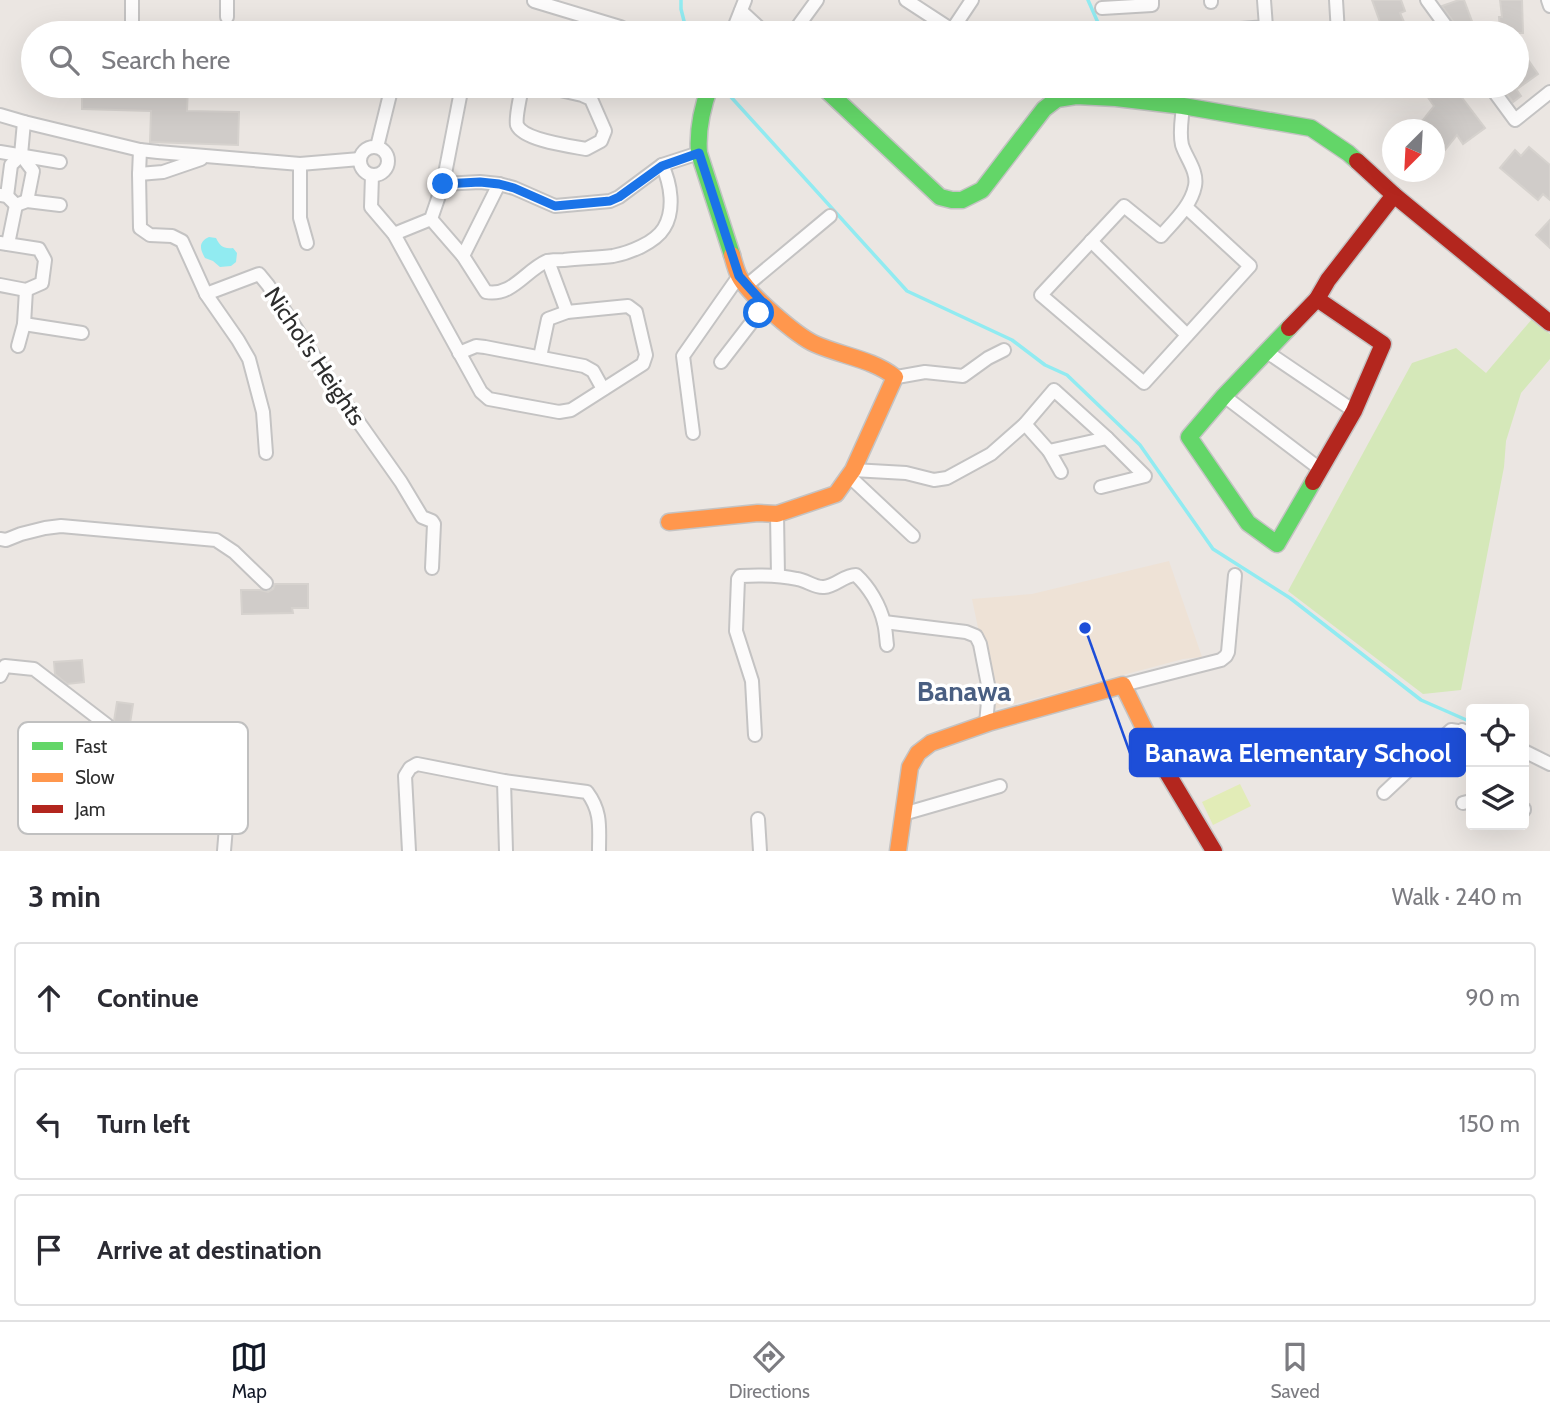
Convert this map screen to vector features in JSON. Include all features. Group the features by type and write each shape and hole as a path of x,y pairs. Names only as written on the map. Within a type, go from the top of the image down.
{"street":[{"path":"132,0 132,21"},
{"path":"227,0 227,17"},
{"path":"802,21 817,0"},
{"path":"906,0 938,21"},
{"path":"958,21 972,0"},
{"path":"1102,8 1152,5 1152,0"},
{"path":"1264,0 1266,21"},
{"path":"1336,0 1337,21"},
{"path":"1427,0 1442,21"},
{"path":"1548,0 1550,6"},
{"path":"534,1 600,21"},
{"path":"743,6 755,21"},
{"path":"1499,98 1515,120 1550,92"},
{"path":"377,147 389,98"},
{"path":"431,219 443,184 461,98"},
{"path":"520,98 516,122 526,135 586,149 601,141 605,131 589,98"},
{"path":"705,98 699,117 699,153 743,281 792,330 815,344 884,368 896,377 925,372 963,376 1004,350"},
{"path":"835,98 940,197 952,201 968,200 982,190 1044,109 1057,99 1063,98"},
{"path":"1116,98 1183,106 1311,128 1348,153 1394,195 1550,323"},
{"path":"1183,106 1181,142 1196,178 1195,188 1186,207 1161,236 1124,205 1041,295 1144,383 1250,266 1186,207"},
{"path":"0,115 140,150 300,164 360,159"},
{"path":"13,199 33,171 21,155 23,122"},
{"path":"377,147 385,151 387,168 380,174 372,175 365,172 360,159 363,152 377,147"},
{"path":"140,150 140,228 150,235 172,236 182,241 206,293 250,359 263,412 266,453"},
{"path":"0,152 60,162"},
{"path":"443,184 499,184 555,206 610,201 662,166 699,153"},
{"path":"0,285 26,289 42,283 45,260 39,249 4,244 13,199 11,165 21,155"},
{"path":"139,174 163,172 208,157"},
{"path":"300,164 300,218 307,243"},
{"path":"431,219 463,256 486,292 494,294 504,291 548,261 613,256 646,244 664,230 669,215 669,179 662,166"},
{"path":"372,175 371,207 394,233 481,391 489,399 559,412 571,410 643,364 646,355 636,312 628,306 567,312 548,319 540,357"},
{"path":"463,256 499,184"},
{"path":"1317,299 1383,344 1354,411 1277,544 1248,523 1189,438 1224,396 1317,299 1328,280 1394,195"},
{"path":"13,199 60,205"},
{"path":"693,433 682,356 743,281 830,216"},
{"path":"394,233 431,219"},
{"path":"1091,241 1187,335"},
{"path":"548,261 567,312"},
{"name":"Nichol's Heights","path":"206,293 259,274 422,517 430,519 434,524 432,568"},
{"path":"18,346 24,324 26,289"},
{"path":"721,362 765,305"},
{"path":"24,324 82,333"},
{"path":"460,354 476,346 584,366 593,371 603,389"},
{"path":"1266,352 1354,411"},
{"path":"669,522 758,513 777,514 836,494 851,473 896,377"},
{"path":"851,473 905,473 934,480 947,478 991,454 1025,424 1054,390 1145,476 1101,487"},
{"path":"1224,396 1320,469"},
{"path":"1025,424 1049,451 1061,472"},
{"path":"1049,451 1107,438"},
{"path":"851,473 913,536"},
{"path":"777,514 778,576"},
{"path":"0,539 6,540 21,534 61,526 216,540 234,552 266,583"},
{"path":"755,735 752,681 736,631 740,576 801,579 821,588 849,575 856,575 873,597 884,622 887,645"},
{"path":"898,851 910,767 918,754 931,743 986,724 1221,660 1228,652 1235,575"},
{"path":"884,622 976,636 989,690 986,724"},
{"path":"0,676 5,666 34,668 103,722"},
{"path":"1124,685 1162,765 1214,851"},
{"path":"1384,793 1451,730 1466,731"},
{"path":"1529,754 1550,764"},
{"path":"409,851 405,776 410,768 417,764 504,781 587,792 595,803 599,821 598,851"},
{"path":"504,781 506,851"},
{"path":"902,814 1000,786"},
{"path":"758,819 760,851"}],"shaded area":[{"path":"1169,561 1202,657 1183,659 995,709 972,599 1032,594"}],"green space":[{"path":"1532,319 1550,334 1550,359 1521,393 1506,441 1504,467 1461,690 1423,694 1288,591 1412,363 1456,348 1486,373"},
{"path":"1240,784 1251,806 1213,825 1202,802"}],"water":[{"path":"209,237 216,238 224,247 233,248 237,253 236,262 231,266 220,267 205,258 201,246"}],"building":[{"path":"1372,0 1401,0 1405,11 1400,13 1404,21 1380,21"},
{"path":"1464,0 1472,21 1453,21 1442,6"},
{"path":"1500,0 1522,0 1523,21 1499,21 1499,17 1502,17"},
{"path":"1529,61 1538,74 1529,80"},
{"path":"82,98 188,98 187,111 239,112 238,145 150,142 151,111 82,109"},
{"path":"1428,98 1462,98 1485,128 1463,144 1457,135 1445,150 1445,119 1424,119 1434,106"},
{"path":"1529,147 1550,165 1550,200 1543,194 1538,200 1500,168 1515,150 1521,156"},
{"path":"1550,220 1550,248 1536,235"},
{"path":"275,584 308,584 308,608 292,608 293,613 242,614 241,590 268,592"},
{"path":"82,660 84,682 67,684 55,674 54,662"},
{"path":"117,702 133,704 130,722 114,721"}],"waterway":[{"path":"681,0 684,21"},
{"path":"1088,0 1097,21"},
{"path":"732,98 907,291 1012,340 1045,365 1067,375 1140,445 1213,549 1290,598 1421,700 1466,720"}],"traffic: fast":[{"path":"706,98 701,119 699,153 732,255"},
{"path":"835,98 940,197 952,200 962,200 982,190 1044,109 1057,99 1063,98"},
{"path":"1116,98 1183,106 1311,128 1357,161"},
{"path":"1289,328 1189,437 1248,523 1277,544 1313,482"}],"traffic: slow":[{"path":"669,522 758,513 777,514 836,494 853,470 895,377 867,362 815,344 797,333 744,284 732,255"},
{"path":"898,851 910,767 918,753 931,743 991,722 1123,685 1160,761"}],"traffic: jam":[{"path":"1357,161 1394,195 1550,323"},
{"path":"1289,328 1317,299 1328,280 1394,195"},
{"path":"1313,482 1354,411 1383,344 1317,299"},
{"path":"1160,761 1214,851"}],"place":[{"name":"Banawa Elementary School","path":"1085,628"}],"district":[{"name":"Banawa","path":"964,691"}],"route":[{"path":"443,184 499,184 555,206 610,201 662,166 699,153 739,276 765,305 759,313"}]}
